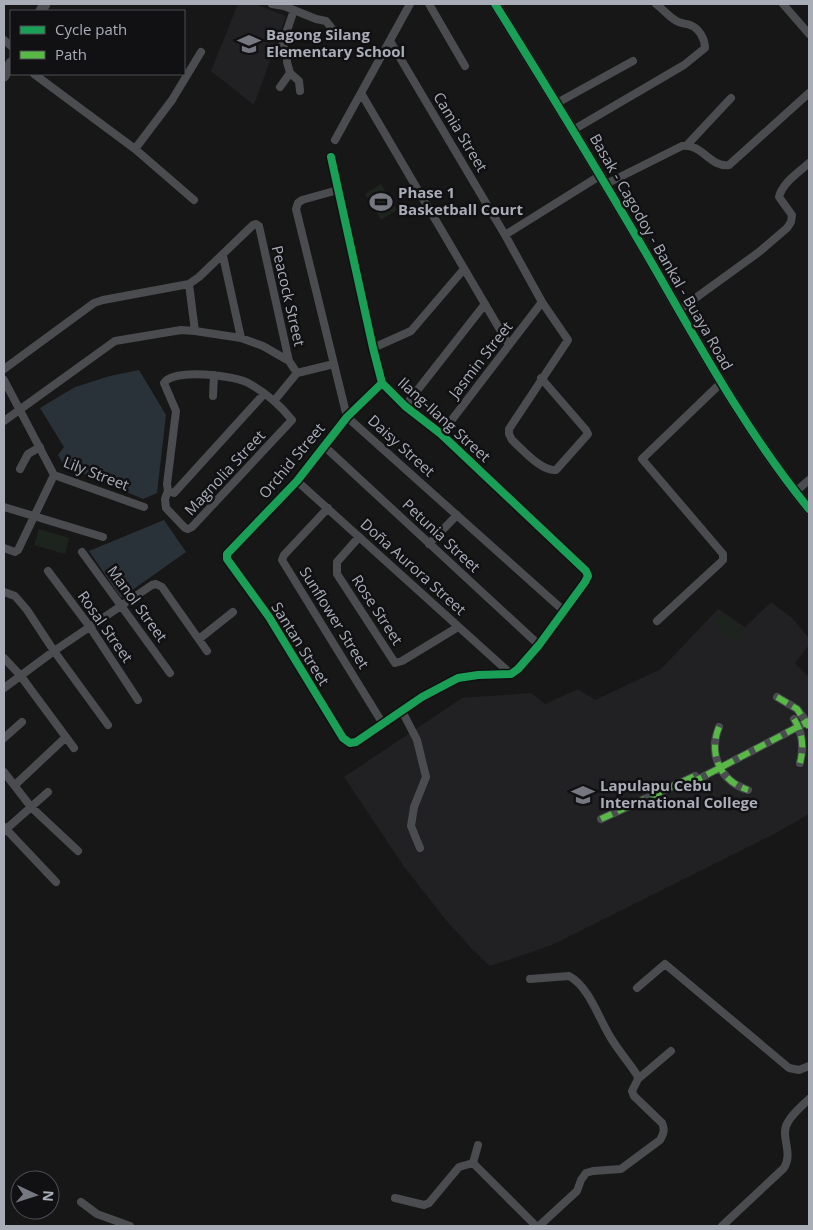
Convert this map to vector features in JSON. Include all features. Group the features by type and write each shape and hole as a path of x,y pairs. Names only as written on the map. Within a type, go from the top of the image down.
{"street":[{"path":"275,4 326,21 334,31"},
{"path":"335,140 410,4"},
{"path":"429,4 465,66"},
{"name":"Basak - Cagodoy - Bankal - Buaya Road","path":"495,4 574,130 722,382 770,459 809,509"},
{"path":"574,130 684,64 705,48 705,42 697,29 691,25 679,23 656,4"},
{"path":"783,4 809,34"},
{"path":"294,10 282,45 287,52 290,73 299,82 300,91"},
{"name":"Camia Street","path":"390,41 505,235 542,302 568,340 541,378"},
{"path":"135,149 172,100 201,52"},
{"path":"557,103 633,61"},
{"path":"4,76 10,64"},
{"path":"280,87 290,73"},
{"path":"35,75 135,149 194,200"},
{"path":"361,93 509,345"},
{"path":"505,235 603,180 682,146 692,145 718,164 729,165 809,93"},
{"path":"688,145 731,98"},
{"name":"Ilang-Ilang Street","path":"331,158 372,348 382,383 405,406 441,434 586,571 588,576 585,582 564,611"},
{"path":"679,310 759,252 787,228 791,222 792,214 779,197 780,192 808,168"},
{"name":"Daisy Street","path":"338,190 302,200 298,203 296,209 348,417 564,611"},
{"name":"Peacock Street","path":"223,256 252,225 256,224 258,226 289,360 297,373"},
{"path":"4,369 94,303 188,284 223,256 241,338"},
{"path":"372,348 412,332 464,269"},
{"path":"188,284 195,331"},
{"name":"Jasmin Street","path":"441,434 542,302"},
{"path":"405,406 485,304"},
{"path":"4,421 115,341 181,330 195,331 241,338 263,346 289,360"},
{"path":"264,394 171,492 167,484 176,411 164,383 170,377 214,375 249,383 274,401 297,373 334,364"},
{"path":"213,396 214,375"},
{"path":"541,378 588,434 556,470 544,469 512,440 509,434 510,429 541,378"},
{"name":"Lily Street","path":"4,380 54,475 144,507"},
{"path":"657,621 723,560 723,554 642,459 722,382"},
{"name":"Orchid Street","path":"227,559 227,554 297,481 348,417 382,383"},
{"name":"Magnolia Street","path":"171,492 165,499 166,508 185,528 192,527 291,423 292,420 274,401"},
{"path":"20,469 28,454 40,446"},
{"name":"Petunia Street","path":"324,446 539,645"},
{"path":"4,548 15,552 18,550 54,475"},
{"path":"795,492 809,480"},
{"name":"Doña Aurora Street","path":"297,481 511,674"},
{"path":"4,507 102,536"},
{"name":"Sunflower Street","path":"328,508 284,555 282,560 383,724"},
{"path":"429,544 456,515"},
{"name":"Rose Street","path":"360,537 337,562 337,574 394,662 402,661 458,627"},
{"name":"Manol Street","path":"82,552 170,672"},
{"name":"Santan Street","path":"227,559 269,617 343,738 350,743 356,742 383,724"},
{"name":"Rosal Street","path":"48,571 90,627 138,700"},
{"path":"4,688 54,651 156,584 162,587 207,651"},
{"path":"4,592 14,596 28,610 54,651 108,725"},
{"path":"383,724 422,697 458,678 511,674 518,669 539,645 564,611"},
{"path":"199,639 233,612"},
{"path":"4,658 20,675 74,748"},
{"path":"601,819 695,776 694,782 808,723 797,710 777,698"},
{"path":"402,711 417,740 426,777 414,807 411,826 420,848"},
{"path":"794,719 799,727 803,748 800,763"},
{"path":"4,738 22,722"},
{"path":"719,727 714,747 720,768 734,784 748,790"},
{"path":"15,784 66,737"},
{"path":"4,772 31,807 78,851"},
{"path":"48,792 4,829 56,882"},
{"path":"637,988 666,964 789,1068 799,1070 809,1066"},
{"path":"530,979 564,976 574,979 596,1009 608,1034 638,1079"},
{"path":"473,1163 538,1226 578,1191 578,1185 586,1173 622,1169 660,1140 664,1128 662,1123 634,1096 632,1091 638,1079 671,1051"},
{"path":"722,1226 784,1168 788,1162 789,1154 786,1127 788,1122 809,1099"},
{"path":"473,1163 478,1145"},
{"path":"395,1198 424,1204 429,1203 459,1167 473,1163"},
{"path":"80,1202 97,1214 130,1226"}],"shaded area":[{"name":"Bagong Silang Elementary School","path":"238,4 255,4 286,16 254,105 211,71"},
{"name":"Phase 1 Basketball Court","path":"381,184 397,210 381,220 365,194"},
{"path":"139,370 166,415 157,493 143,499 64,465 58,455 64,447 40,408 75,387 110,376"},
{"path":"164,520 186,552 121,598 89,551"},
{"path":"39,529 69,538 65,554 34,545"},
{"name":"Lapulapu Cebu International College","path":"771,602 792,618 809,638 809,645 795,663 809,677 809,814 774,834 552,945 490,966 446,920 405,868 344,777 462,698 531,693 545,704 578,689 595,700 661,669 718,609 745,627"},
{"path":"722,613 744,632 735,643 713,624"}],"marked path":[{"path":"777,697 797,709 809,727"},
{"path":"794,719 802,740 800,763"},
{"path":"691,783 809,721"},
{"path":"719,727 715,747 719,765 730,780 748,790"},
{"path":"601,819 695,776 696,778"}],"cycle path":[{"path":"495,4 612,196 744,419 786,480 809,509"},
{"path":"331,157 382,383 405,406 441,434 586,571 588,576 539,645 518,669 511,674 458,678 422,697 356,742 350,743 343,738 269,617 227,559 227,554 297,481 347,417 382,383"}],"place":[{"name":"Bagong Silang Elementary School","path":"249,44"},
{"name":"Phase 1 Basketball Court","path":"381,202"},
{"name":"Lapulapu Cebu International College","path":"583,795"}]}
